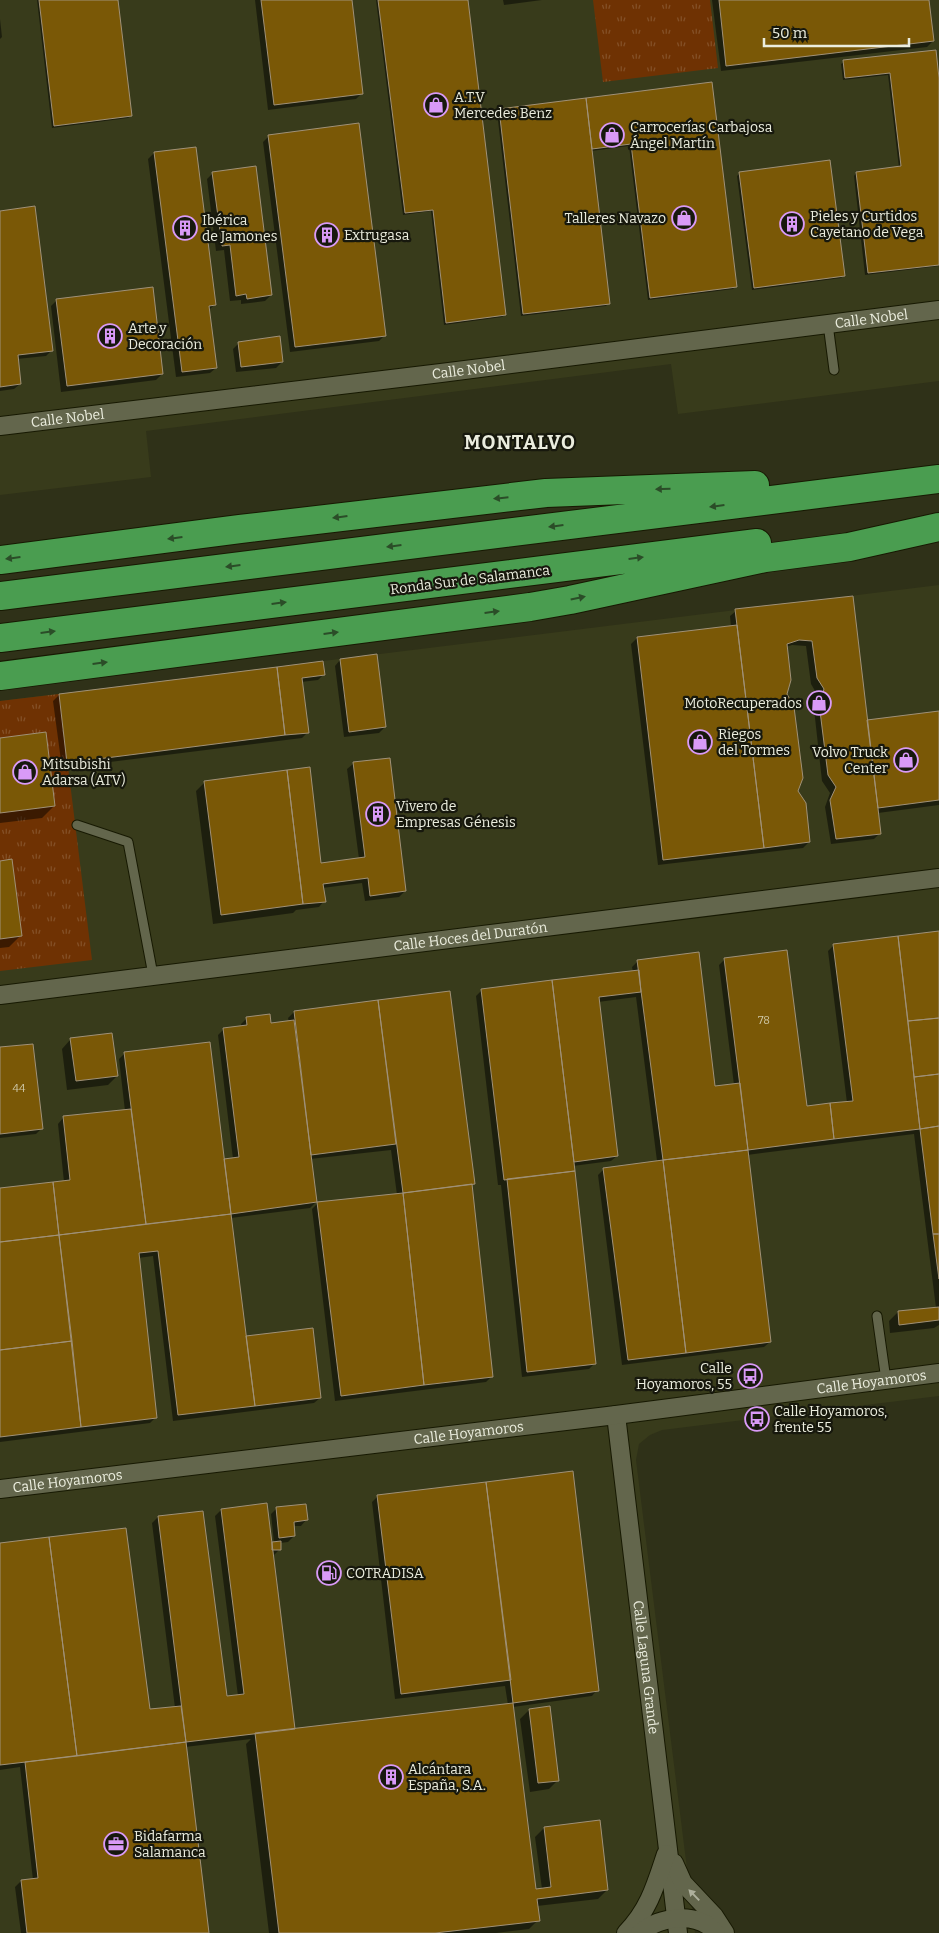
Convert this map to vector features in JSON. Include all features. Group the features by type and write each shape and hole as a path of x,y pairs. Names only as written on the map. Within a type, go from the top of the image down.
{"highway":[{"path":"0,560 280,524 546,493 760,485 832,478 939,474"},
{"path":"0,596 939,479"},
{"name":"Ronda Sur de Salamanca","path":"0,638 939,519"},
{"path":"0,676 530,607 765,558 849,547 939,527"}],"street":[{"name":"Calle Nobel","path":"0,426 939,310"},
{"name":"Calle Hoces del Duratón","path":"0,994 939,878"},
{"name":"Calle Hoyamoros","path":"0,1489 616,1415 939,1373"},
{"name":"Calle Laguna Grande","path":"616,1415 677,1926"},
{"path":"626,1933 635,1924 649,1903 668,1849"},
{"path":"668,1849 683,1883 714,1916 725,1933"},
{"path":"640,1933 653,1924 677,1926 694,1919 711,1926 716,1933"}],"lane":[{"path":"828,324 834,370"},
{"path":"77,825 128,842 152,975"},
{"path":"877,1316 886,1380"}],"shaded area":[{"path":"0,0 939,0 939,381 678,414 671,364 146,431 151,477 0,495"},
{"path":"939,585 939,1396 662,1430 650,1435 639,1444 636,1460 695,1933 0,1933 0,701"}],"green space":[{"path":"593,0 710,0 718,68 603,82"},
{"path":"59,694 92,960 0,971 0,701"}],"building":[{"path":"39,0 118,0 132,116 54,126"},
{"path":"261,0 352,0 363,94 274,105"},
{"name":"A.T.V Mercedes Benz","path":"378,0 468,0 506,315 446,323 433,210 405,213"},
{"path":"719,0 929,0 934,41 726,66"},
{"path":"936,50 939,78 939,265 868,273 856,172 901,166 890,73 845,78 843,60"},
{"name":"Talleres Navazo","path":"712,82 737,287 650,298 631,144 592,149 586,98"},
{"path":"586,98 610,304 523,314 499,109"},
{"name":"Extrugasa","path":"359,123 386,336 295,347 268,135"},
{"name":"Ibérica de Jamones","path":"196,147 216,305 209,306 217,368 182,372 154,152"},
{"name":"Pieles y Curtidos Cayetano de Vega","path":"830,160 845,276 754,288 739,172"},
{"path":"256,166 272,295 247,299 246,294 236,296 230,245 222,246 212,172"},
{"path":"35,206 53,351 18,355 21,384 0,387 0,211"},
{"name":"Arte y Decoración","path":"153,287 163,374 67,386 56,299"},
{"path":"280,336 283,362 241,367 238,342"},
{"path":"853,596 881,834 836,839 830,800 836,787 828,775 819,703 824,689 817,678 812,641 799,640 787,644 791,680 787,694 794,707 803,778 798,791 806,803 810,842 764,848 735,609"},
{"name":"Riegos del Tormes","path":"737,625 764,848 663,860 637,637"},
{"path":"377,654 386,727 349,732 340,659"},
{"path":"323,661 325,675 302,678 309,733 285,735 277,667"},
{"path":"277,667 285,735 67,763 59,694"},
{"name":"Volvo Truck Center","path":"939,711 939,800 878,808 867,720"},
{"name":"Mitsubishi Adarsa (ATV)","path":"46,732 55,806 0,813 0,738"},
{"name":"Vivero de Empresas Génesis","path":"390,758 406,891 370,896 368,878 323,884 326,902 303,904 287,770 310,767 321,863 365,857 353,762"},
{"path":"287,770 303,904 221,915 204,781"},
{"path":"12,859 22,936 0,939 0,861"},
{"path":"939,931 939,1018 908,1021 898,936"},
{"path":"898,936 920,1129 834,1139 830,1103 853,1101 833,944"},
{"path":"787,950 807,1106 830,1103 834,1139 748,1150 724,958"},
{"path":"699,952 715,1086 740,1083 748,1150 663,1160 637,960"},
{"path":"639,970 641,992 599,997 618,1156 574,1162 552,980"},
{"path":"552,980 575,1171 504,1180 481,989"},
{"path":"450,991 475,1184 403,1193 378,1000"},
{"path":"378,1000 396,1144 311,1155 294,1011"},
{"path":"270,1014 271,1023 294,1020 317,1202 231,1214 224,1159 239,1157 223,1028 247,1025 246,1017"},
{"path":"939,1018 939,1074 914,1077 908,1021"},
{"path":"112,1033 118,1076 76,1081 70,1038"},
{"path":"210,1042 231,1214 146,1224 124,1052"},
{"path":"33,1044 43,1129 0,1134 0,1047"},
{"path":"939,1074 939,1126 920,1129 914,1077"},
{"path":"131,1109 146,1224 59,1235 53,1182 70,1180 63,1116"},
{"path":"939,1126 939,1234 933,1234 920,1129"},
{"path":"748,1150 771,1342 686,1353 663,1160"},
{"path":"663,1160 686,1353 628,1360 603,1168"},
{"path":"575,1171 596,1364 527,1372 507,1179"},
{"path":"53,1182 59,1235 0,1242 0,1188"},
{"path":"472,1184 493,1377 424,1385 403,1193"},
{"path":"403,1193 424,1385 341,1396 317,1202"},
{"path":"231,1214 255,1406 178,1415 158,1251 139,1253 157,1418 81,1427 59,1235"},
{"path":"933,1234 939,1234 939,1279"},
{"path":"59,1235 72,1341 0,1350 0,1242"},
{"path":"939,1307 939,1320 899,1325 898,1311"},
{"path":"313,1328 321,1398 255,1406 246,1336"},
{"path":"72,1341 81,1427 0,1437 0,1350"},
{"path":"573,1471 599,1691 513,1703 486,1482"},
{"path":"486,1482 511,1680 401,1694 377,1495"},
{"path":"267,1503 295,1729 186,1742 158,1516 203,1511 227,1696 244,1694 221,1509"},
{"path":"306,1504 308,1520 294,1522 295,1536 279,1538 276,1507"},
{"path":"126,1528 150,1709 181,1706 186,1742 77,1756 49,1537"},
{"path":"49,1537 77,1756 0,1765 0,1543"},
{"path":"281,1541 281,1550 272,1550 272,1542"},
{"name":"Alcántara España, S.A.","path":"513,1703 536,1889 551,1887 544,1827 600,1820 608,1890 537,1899 540,1921 435,1933 279,1933 255,1733"},
{"path":"550,1706 559,1781 538,1783 529,1709"},
{"path":"186,1742 209,1933 27,1933 21,1880 38,1878 25,1762"}],"place":[{"name":"A.T.V Mercedes Benz","path":"436,105"},
{"name":"Carrocerías Carbajosa Ángel Martín","path":"612,135"},
{"name":"Talleres Navazo","path":"684,218"},
{"name":"Pieles y Curtidos Cayetano de Vega","path":"792,224"},
{"name":"Ibérica de Jamones","path":"185,228"},
{"name":"Extrugasa","path":"327,235"},
{"name":"Arte y Decoración","path":"110,336"},
{"name":"MotoRecuperados","path":"819,703"},
{"name":"Riegos del Tormes","path":"700,742"},
{"name":"Volvo Truck Center","path":"906,760"},
{"name":"Mitsubishi Adarsa (ATV)","path":"25,772"},
{"name":"Vivero de Empresas Génesis","path":"378,814"},
{"name":"Calle Hoyamoros, 55","path":"750,1376"},
{"name":"Calle Hoyamoros, frente 55","path":"757,1419"},
{"name":"COTRADISA","path":"329,1573"},
{"name":"Alcántara España, S.A.","path":"391,1777"},
{"name":"Bidafarma Salamanca","path":"116,1844"}],"district":[{"name":"MONTALVO","path":"520,442"}]}
